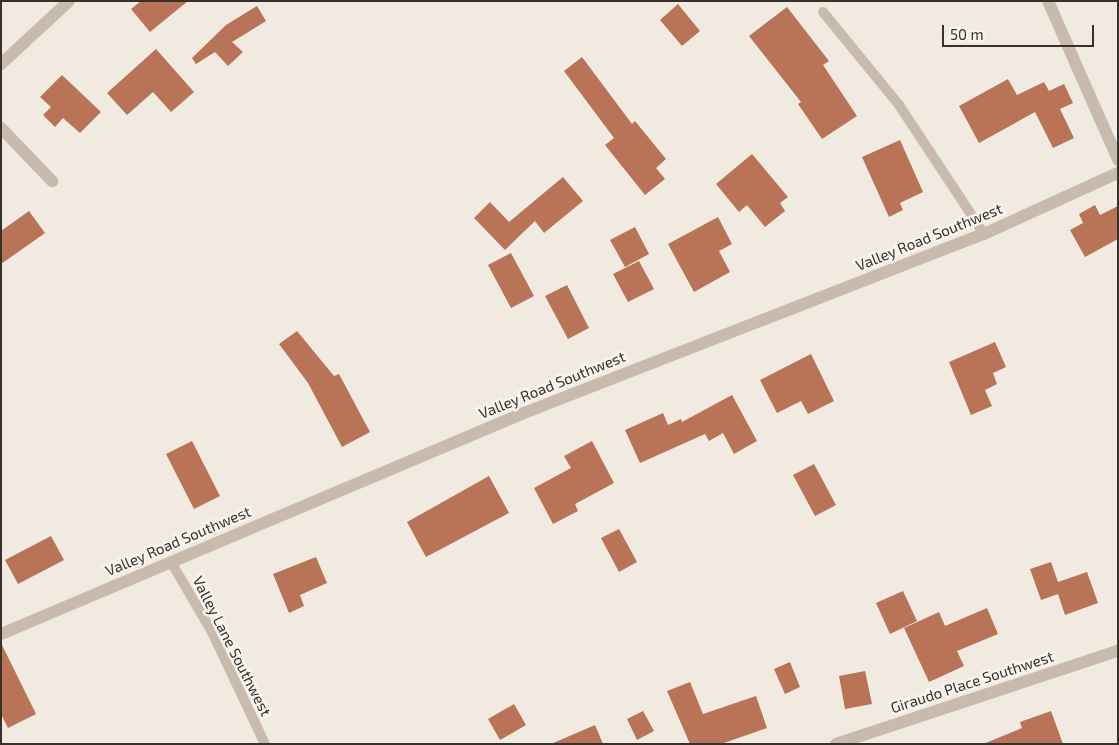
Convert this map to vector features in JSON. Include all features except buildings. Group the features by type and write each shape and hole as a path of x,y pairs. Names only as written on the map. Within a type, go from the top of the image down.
{"street":[{"path":"1,64 69,1"},
{"path":"1048,1 1118,160"},
{"path":"1,128 52,181"},
{"name":"Valley Road Southwest","path":"1,634 524,413 984,234 1118,173"},
{"name":"Giraudo Place Southwest","path":"836,744 1118,651"}],"lane":[{"path":"823,12 899,105 984,234"},
{"name":"Valley Lane Southwest","path":"171,562 212,632 265,744"}]}
